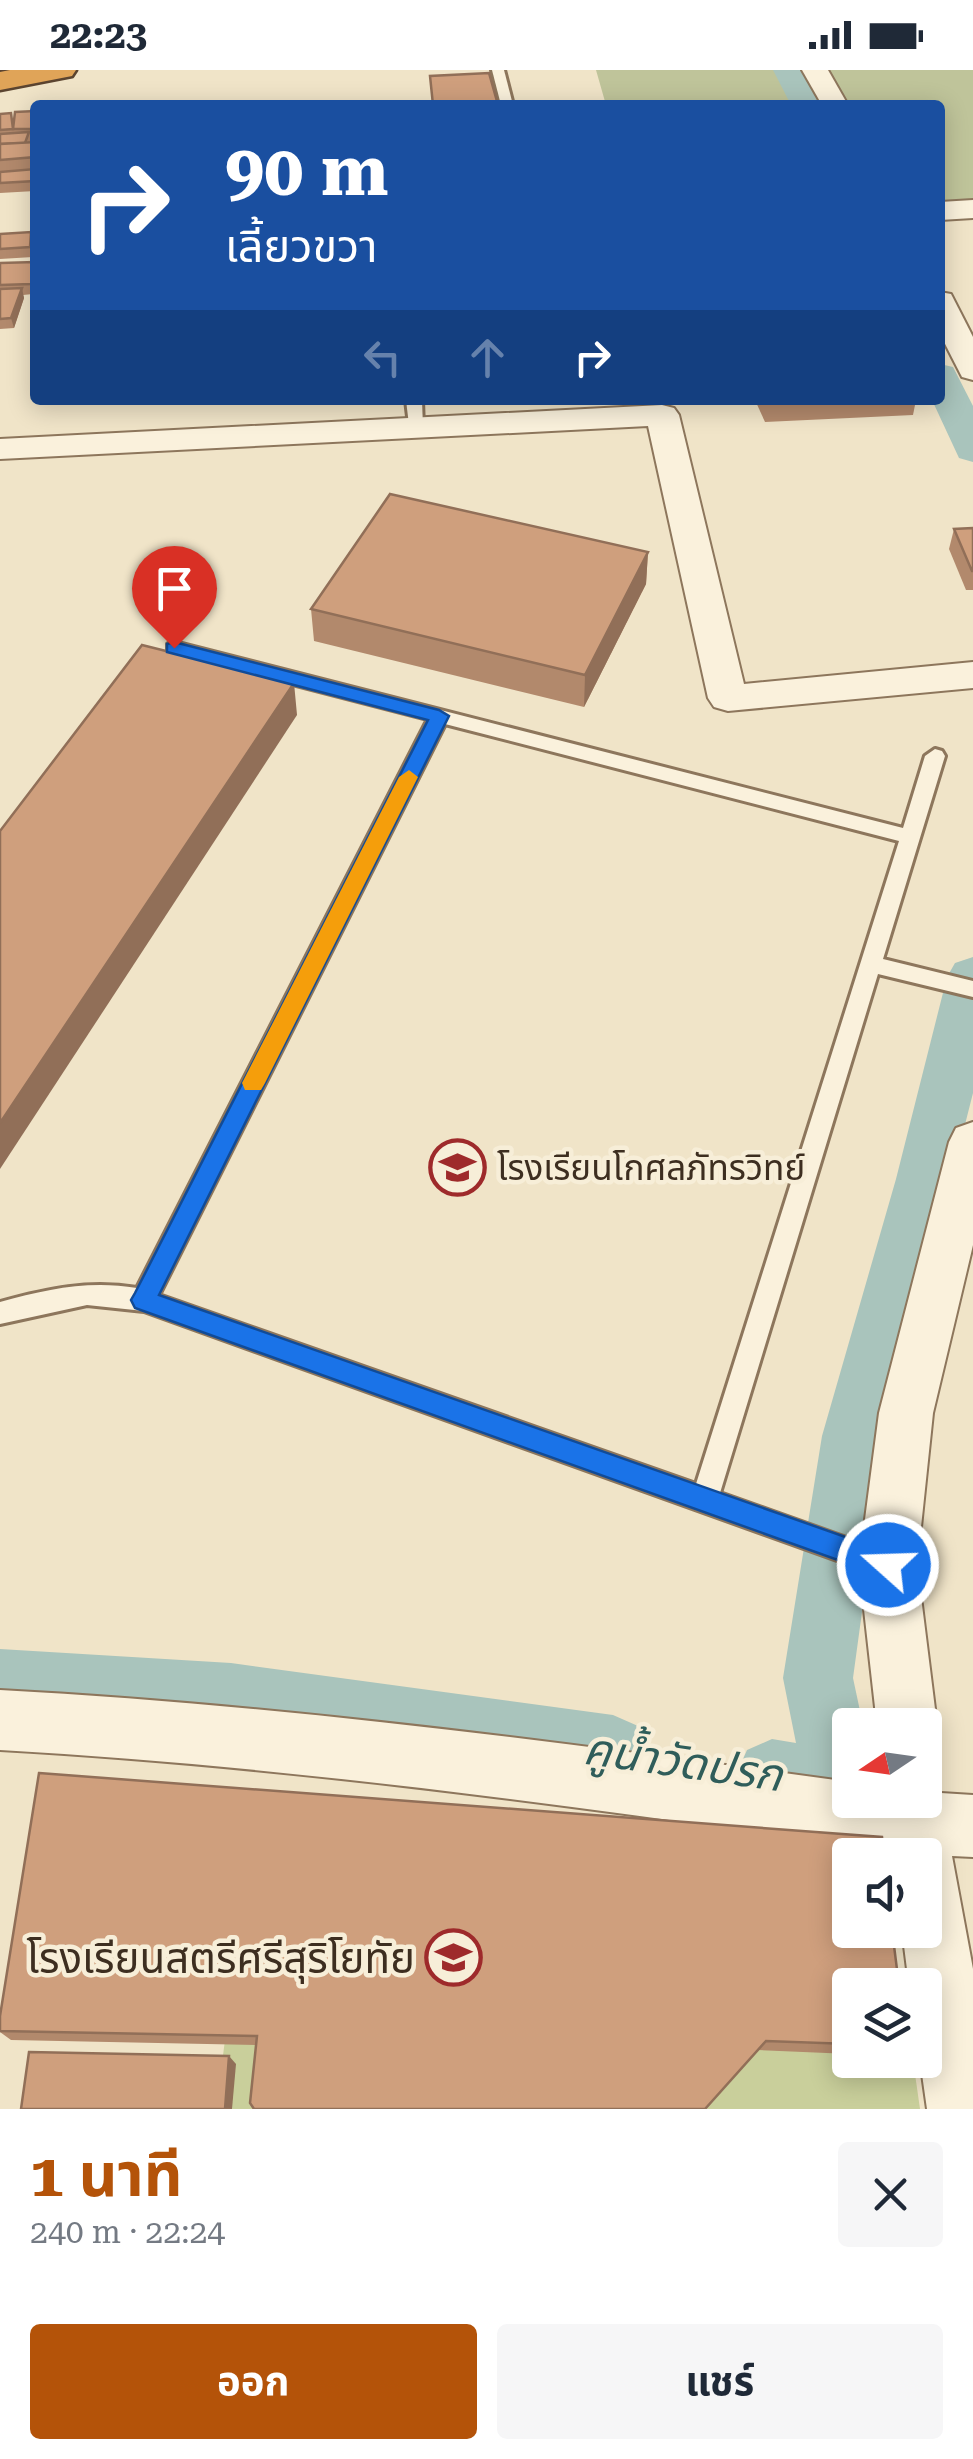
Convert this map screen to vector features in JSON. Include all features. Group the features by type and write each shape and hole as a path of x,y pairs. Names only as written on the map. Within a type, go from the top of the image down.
{"highway":[{"path":"0,81 62,70"}],"street":[{"path":"815,70 831,100"},
{"path":"945,211 973,209"},
{"path":"945,311 973,370"},
{"path":"0,449 415,413 662,415 728,698 973,674"},
{"path":"904,1708 877,1561 906,1413 973,1142"},
{"path":"0,1720 92,1724 390,1750 931,1835 963,2076"}],"lane":[{"path":"498,70 506,100"},
{"path":"174,648 911,837"},
{"path":"144,1300 439,716"},
{"path":"704,1500 935,756"},
{"path":"872,964 962,986"},
{"path":"0,1313 80,1292 144,1300 877,1561"}],"green space":[{"path":"596,70 973,70 973,205 945,208 945,100 605,100"},
{"path":"228,2017 832,2030 832,2078 916,2078 920,2109 216,2109"}],"building":[{"path":"489,73 497,100 432,100 430,76"},
{"path":"30,111 30,129 13,129 15,112"},
{"path":"11,113 13,129 0,130 0,114"},
{"path":"29,132 25,143 0,144 0,134"},
{"path":"30,142 30,157 0,160 0,144"},
{"path":"30,169 30,181 0,183 0,172"},
{"path":"30,232 30,247 0,249 0,234"},
{"path":"30,262 30,284 0,285 0,263"},
{"path":"22,288 11,318 0,319 0,289"},
{"path":"390,494 648,552 585,675 311,609"},
{"path":"973,528 973,571 972,571 954,529"},
{"path":"142,645 294,683 0,1123 0,831"},
{"name":"โรงเรียนสตรีศรีสุริโยทัย","path":"39,1773 882,1837 832,1838 832,1948 894,1948 897,1968 832,1968 832,2043 766,2041 705,2109 254,2109 250,2103 257,2036 0,2031"},
{"path":"29,2052 229,2056 225,2109 21,2109"}],"waterway":[{"name":"คูน้ำวัดปรก","path":"788,70 804,100"},
{"name":"คูน้ำวัดปรก","path":"945,386 973,450"},
{"name":"คูน้ำวัดปรก","path":"772,1775 841,1785 818,1678 854,1436 925,1179 973,977"},
{"name":"คูน้ำวัดปรก","path":"0,1684 231,1698 613,1751"}],"slow traffic":[{"path":"253,1083 409,777"}],"place":[{"name":"โรงเรียนโกศลภัทรวิทย์","path":"458,1168"},
{"name":"โรงเรียนสตรีศรีสุริโยทัย","path":"454,1958"}],"route":[{"path":"174,648 439,716 144,1300 888,1565"}]}
